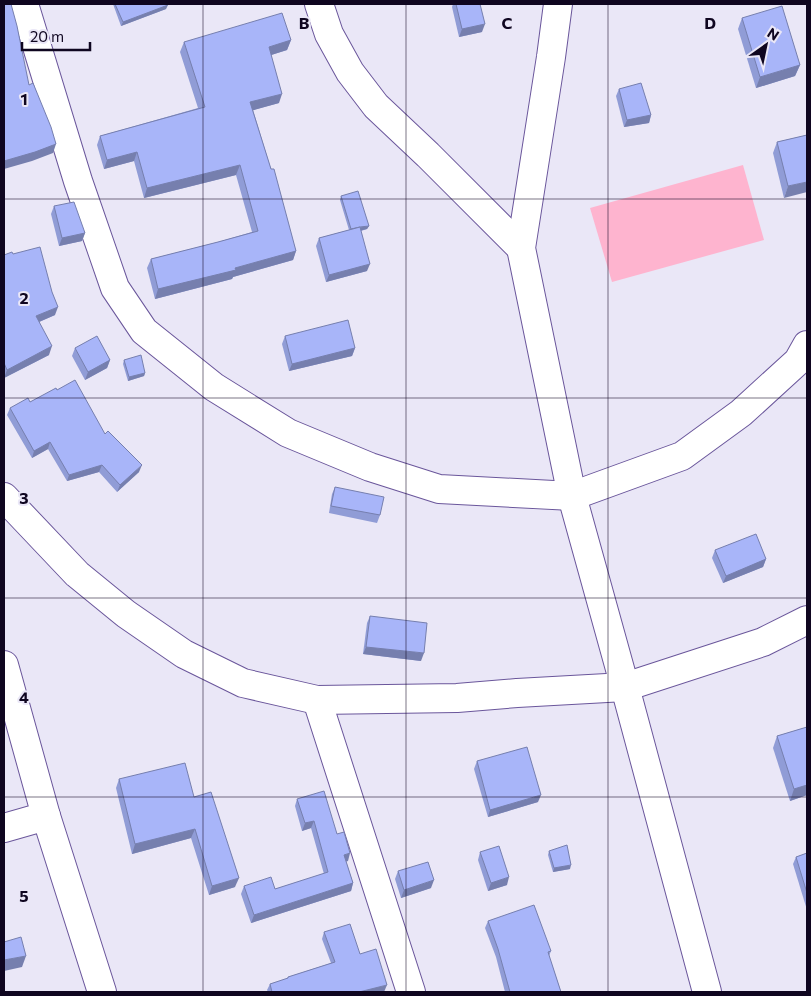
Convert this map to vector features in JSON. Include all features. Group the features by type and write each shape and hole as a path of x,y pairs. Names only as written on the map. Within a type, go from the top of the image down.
{"street":[{"path":"24,4 78,181 115,288 144,331 214,387 288,433 370,466 439,489 572,496 682,456 741,413 798,361 807,345"},
{"path":"319,4 329,34 337,49 350,72 376,106 521,248"},
{"path":"558,4 521,248 572,496 626,687 707,992"},
{"path":"4,497 77,574 126,614 184,654 244,683 317,700 457,698 626,687 763,642 807,620"},
{"path":"4,665 46,816 102,992"},
{"path":"317,700 411,992"},
{"path":"4,828 46,816"}],"shaded area":[{"path":"743,165 764,240 612,282 590,208"}],"building":[{"path":"4,4 11,4 29,85 33,83 56,144 4,161"},
{"path":"115,4 167,4 168,5 123,22"},
{"path":"456,4 480,4 485,24 462,29"},
{"path":"782,6 800,65 760,77 742,18"},
{"path":"282,13 291,40 269,47 282,94 250,102 271,169 274,169 296,251 235,268 236,270 158,289 151,259 258,231 240,165 147,188 137,152 107,160 100,136 205,107 184,42"},
{"path":"641,83 651,115 627,120 619,89"},
{"path":"807,135 807,182 788,186 777,142"},
{"path":"358,191 369,226 351,229 341,196"},
{"path":"74,202 85,233 62,238 54,206"},
{"path":"360,227 370,264 329,275 319,238"},
{"path":"40,247 58,307 36,316 52,346 7,370 4,363 4,255"},
{"path":"348,320 355,348 292,364 285,336"},
{"path":"97,336 110,360 88,372 75,348"},
{"path":"141,355 145,373 129,377 124,360"},
{"path":"75,380 105,434 108,431 142,465 120,485 102,465 69,475 50,442 34,451 10,408 28,398 30,402"},
{"path":"335,487 384,497 380,515 331,506"},
{"path":"756,534 766,559 726,576 715,550"},
{"path":"370,616 427,623 424,653 366,647"},
{"path":"807,727 807,785 794,789 777,736"},
{"path":"527,747 541,795 490,810 477,761"},
{"path":"185,763 194,797 211,792 239,878 212,886 195,829 135,844 119,779"},
{"path":"324,791 337,834 344,832 350,853 344,855 353,883 254,915 244,886 271,877 275,889 328,872 314,821 305,823 297,799"},
{"path":"567,845 571,865 554,868 549,851"},
{"path":"499,846 509,877 491,883 480,852"},
{"path":"807,853 807,893 796,857"},
{"path":"428,862 434,880 404,890 398,871"},
{"path":"534,905 551,951 548,952 561,992 510,992 488,921"},
{"path":"350,924 360,954 376,949 387,985 359,992 272,992 270,984 335,962 324,932"},
{"path":"21,937 26,956 4,960 4,942"}]}
